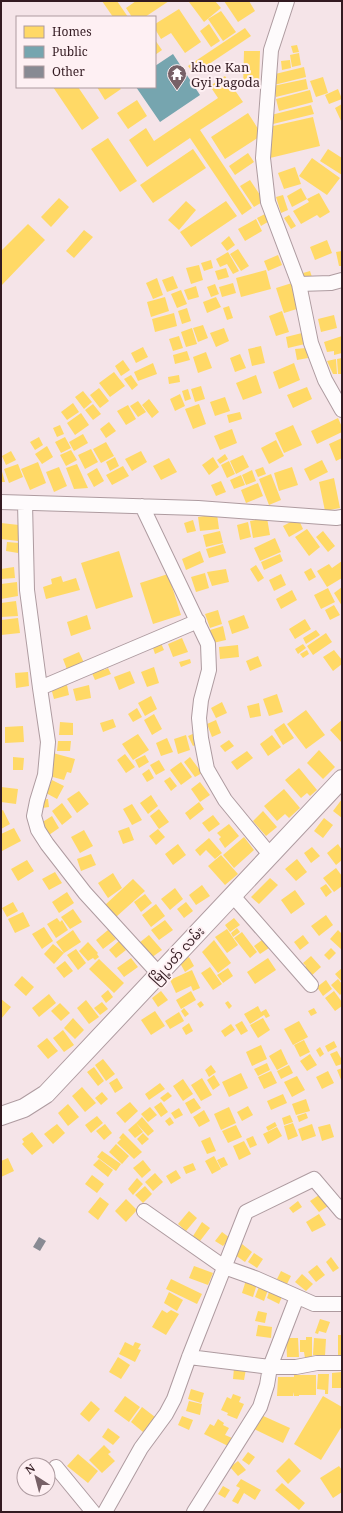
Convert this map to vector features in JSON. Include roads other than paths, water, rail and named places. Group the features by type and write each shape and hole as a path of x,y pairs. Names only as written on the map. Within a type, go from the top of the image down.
{"street":[{"path":"287,1 271,50 263,158 268,202 299,284 312,343 325,380 342,410"},
{"path":"299,284 331,283 342,280"},
{"path":"1,502 198,508 336,518 342,517"},
{"path":"25,503 27,590 48,742 45,775 34,816 38,830 47,844 85,893 159,974"},
{"path":"142,506 208,644 209,670 201,700 199,718 207,769 225,800 271,856"},
{"path":"40,688 198,621"},
{"name":"မြို့ပတ် လမ်း","path":"1,1116 24,1108 46,1094 342,779"},
{"path":"233,896 310,985"},
{"path":"104,1512 131,1464 166,1414 174,1399 246,1212 314,1178 342,1212"},
{"path":"144,1210 224,1267 255,1278 314,1304 342,1304"},
{"path":"194,1512 260,1406 267,1385 270,1367 297,1297"},
{"path":"189,1357 270,1367 296,1367 317,1363 342,1363"},
{"path":"56,1467 92,1512"}],"place":[{"name":"khoe Kan Gyi Pagoda","path":"177,91"}]}
